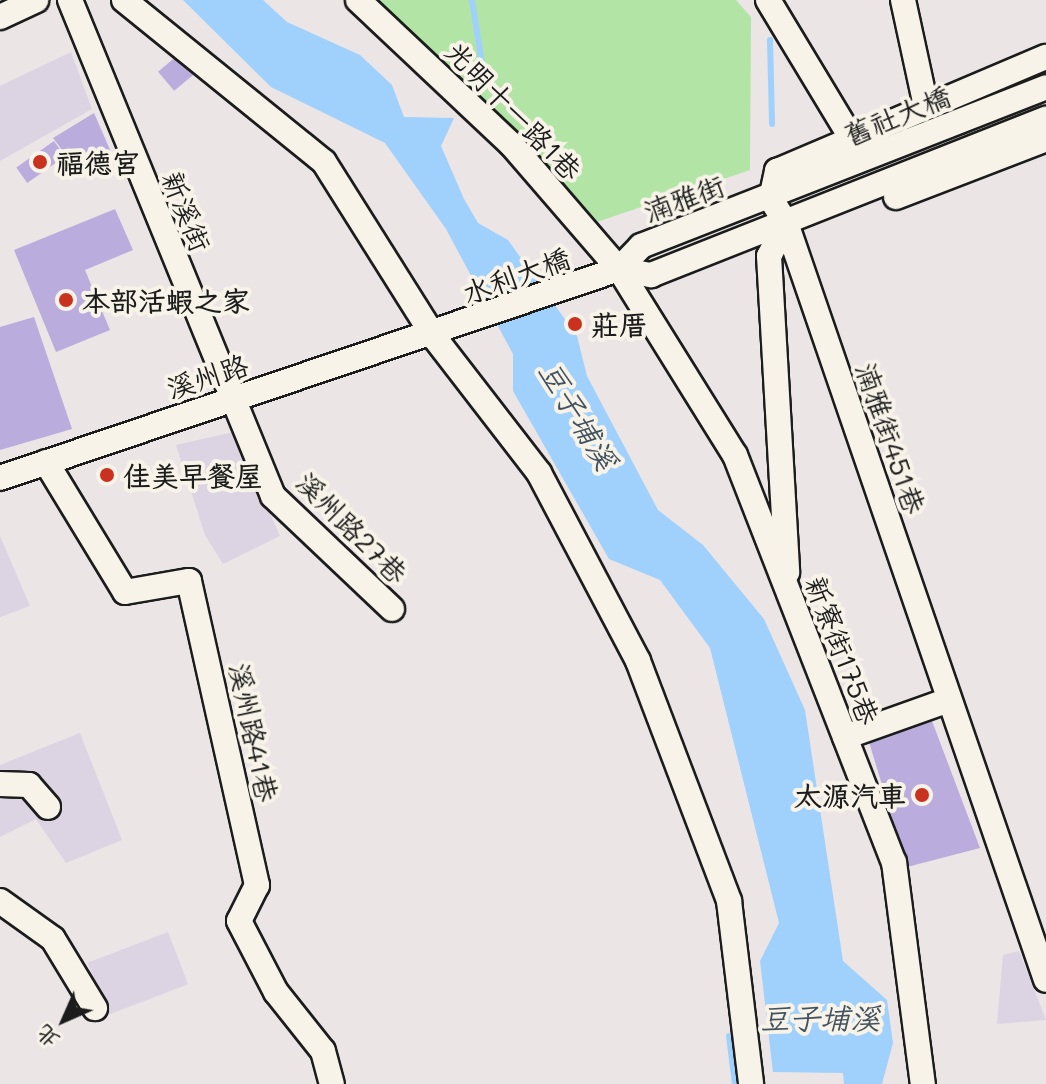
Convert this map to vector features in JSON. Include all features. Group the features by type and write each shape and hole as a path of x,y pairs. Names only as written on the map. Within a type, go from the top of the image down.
{"street":[{"path":"0,17 36,0"},
{"name":"新溪街","path":"70,0 235,398"},
{"path":"124,0 324,162 434,337 539,473 638,661 729,901 751,1084"},
{"name":"光明十一路1巷","path":"358,0 511,144 619,269"},
{"path":"768,0 850,136"},
{"path":"903,0 926,106"},
{"name":"湳雅街","path":"619,269 641,246 771,199 777,171 850,136 1046,57"},
{"name":"舊社大橋","path":"771,199 1046,87"},
{"path":"619,269 651,275 1046,119"},
{"path":"786,223 805,233 1046,139"},
{"name":"湳雅街451巷","path":"771,199 786,223 1046,980"},
{"path":"786,223 769,256 788,590"},
{"name":"水利大橋","path":"434,337 619,269"},
{"name":"新寮街175巷","path":"619,269 735,455 894,862 923,1084"},
{"name":"溪州路","path":"0,478 235,398 434,337"},
{"name":"溪州路27巷","path":"235,398 273,496 392,609"},
{"name":"溪州路41巷","path":"46,462 125,592 189,581 257,885 239,921 276,992 323,1051 332,1084"},
{"path":"845,737 949,700"},
{"path":"0,784 29,785 48,807"},
{"path":"0,901 53,939 95,1008"}],"shaded area":[{"path":"71,52 92,109 0,161 0,86"},
{"path":"233,432 280,536 223,564 205,535 176,445"},
{"path":"0,536 30,606 0,617"},
{"path":"80,733 122,840 66,863 36,819 0,837 0,765"},
{"path":"168,932 188,984 108,1015 88,963"},
{"path":"1019,951 1046,1020 997,1024 1003,955"}],"green space":[{"path":"377,0 736,0 751,17 750,170 591,224 489,103"}],"water":[{"name":"豆子埔溪","path":"183,0 263,0 287,22 360,55 392,85 404,117 454,118 441,146 478,223 508,240 577,336 587,376 658,510 703,545 764,619 805,710 843,961 887,1000 893,1043 882,1084 844,1084 843,1073 773,1072 760,961 779,923 710,648 660,580 609,559 513,391 513,354 446,229 385,143 271,87"}],"building":[{"path":"178,55 194,74 174,91 158,72"},
{"path":"94,113 111,152 74,166 53,138"},
{"name":"福德宮","path":"54,141 65,157 27,183 16,167"},
{"name":"本部活蝦之家","path":"115,209 133,250 85,270 110,330 56,352 14,250"},
{"path":"34,317 72,429 0,450 0,327"},
{"name":"太源汽車","path":"932,721 980,848 907,867 869,742"}],"waterway":[{"path":"472,0 484,77 478,84"},
{"path":"770,40 772,124"},
{"path":"729,1036 735,1084"}],"place":[{"name":"福德宮","path":"40,162"},
{"name":"本部活蝦之家","path":"66,300"},
{"name":"莊厝","path":"575,324"},
{"name":"佳美早餐屋","path":"107,475"},
{"name":"太源汽車","path":"922,795"}]}
